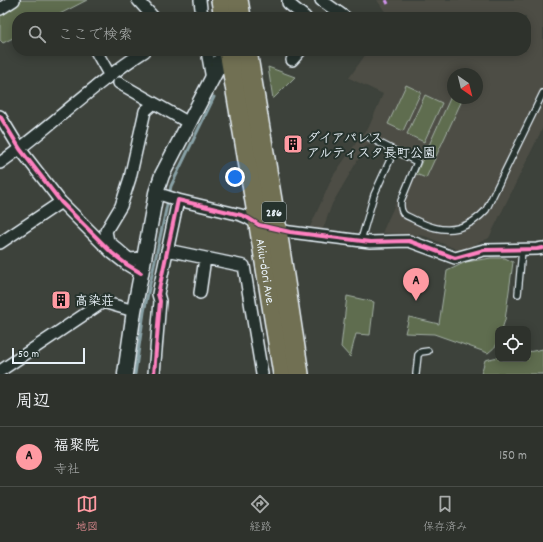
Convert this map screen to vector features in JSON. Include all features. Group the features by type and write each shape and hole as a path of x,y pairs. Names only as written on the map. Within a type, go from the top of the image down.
{"highway":[{"path":"221,0 238,11"},
{"name":"Akiu-dori Ave.","path":"230,56 300,374"},
{"name":"Akiu-dori Ave.","path":"248,56 268,227 283,374"}],"street":[{"path":"0,9 14,0"},
{"path":"138,0 149,12"},
{"path":"200,0 201,12"},
{"path":"288,0 288,3 299,12"},
{"path":"321,0 338,12"},
{"path":"99,56 110,76"},
{"path":"0,163 20,149 110,76 137,56"},
{"path":"208,56 212,79"},
{"path":"125,374 141,272 162,176 212,79 222,56"},
{"path":"292,60 296,56"},
{"path":"119,83 189,123"},
{"path":"144,258 129,258 108,241 106,231 121,206 130,178 145,111 154,103"},
{"path":"0,116 20,149 61,202 112,253 126,264 141,272"},
{"path":"159,194 176,200 241,215 268,227 370,242 409,241 455,258 484,250 522,250 543,248"},
{"path":"154,374 160,301 158,294 176,200"},
{"path":"0,243 61,202"},
{"path":"167,250 244,266 262,374"},
{"path":"200,293 205,258"},
{"path":"0,370 103,302 134,311"}],"lane":[{"path":"370,138 417,162 401,201 400,208 404,215 438,228 448,230 458,228 469,225 479,218 486,210 543,93"},
{"path":"361,240 374,194 390,160"},
{"path":"518,294 522,250"},
{"path":"416,374 418,355 421,352 428,351"}],"shaded area":[{"path":"377,0 543,0 543,127 489,238 463,250 458,250 425,236 382,233 413,164 373,144 366,146 332,204 323,229 310,227 333,176 363,133 368,129 383,94 349,78 364,56 531,56 531,12 385,12"}],"green space":[{"path":"21,0 87,0 64,12 12,12 12,38 3,43 0,40 0,14"},
{"path":"268,67 295,77 273,99"},
{"path":"406,85 421,92 403,131 388,124"},
{"path":"425,95 442,103 424,142 407,134"},
{"path":"448,104 460,104 426,178 416,174"},
{"path":"491,258 505,258 513,262 505,320 503,326 495,326 495,346 488,353 434,334 405,333 409,317 439,324 447,271 466,262"},
{"path":"347,296 374,302 370,335 356,334 350,357 341,347"},
{"path":"543,349 543,374 481,374 485,360 495,358 495,362 531,362 531,351"}],"waterway":[{"path":"135,374 144,312 171,186 214,97"}],"marked path":[{"path":"386,0 388,4"}],"cycle path":[{"path":"0,116 20,149 61,202 112,253 141,273"},
{"path":"154,374 160,301 158,294 178,200 241,215 259,225 290,232 370,242 409,241 455,258 484,250 543,248"}],"place":[{"name":"ダイアパレス アルティスタ長町公園","path":"293,144"},
{"name":"高染荘","path":"61,300"},
{"name":"福聚院","path":"416,301"}]}
